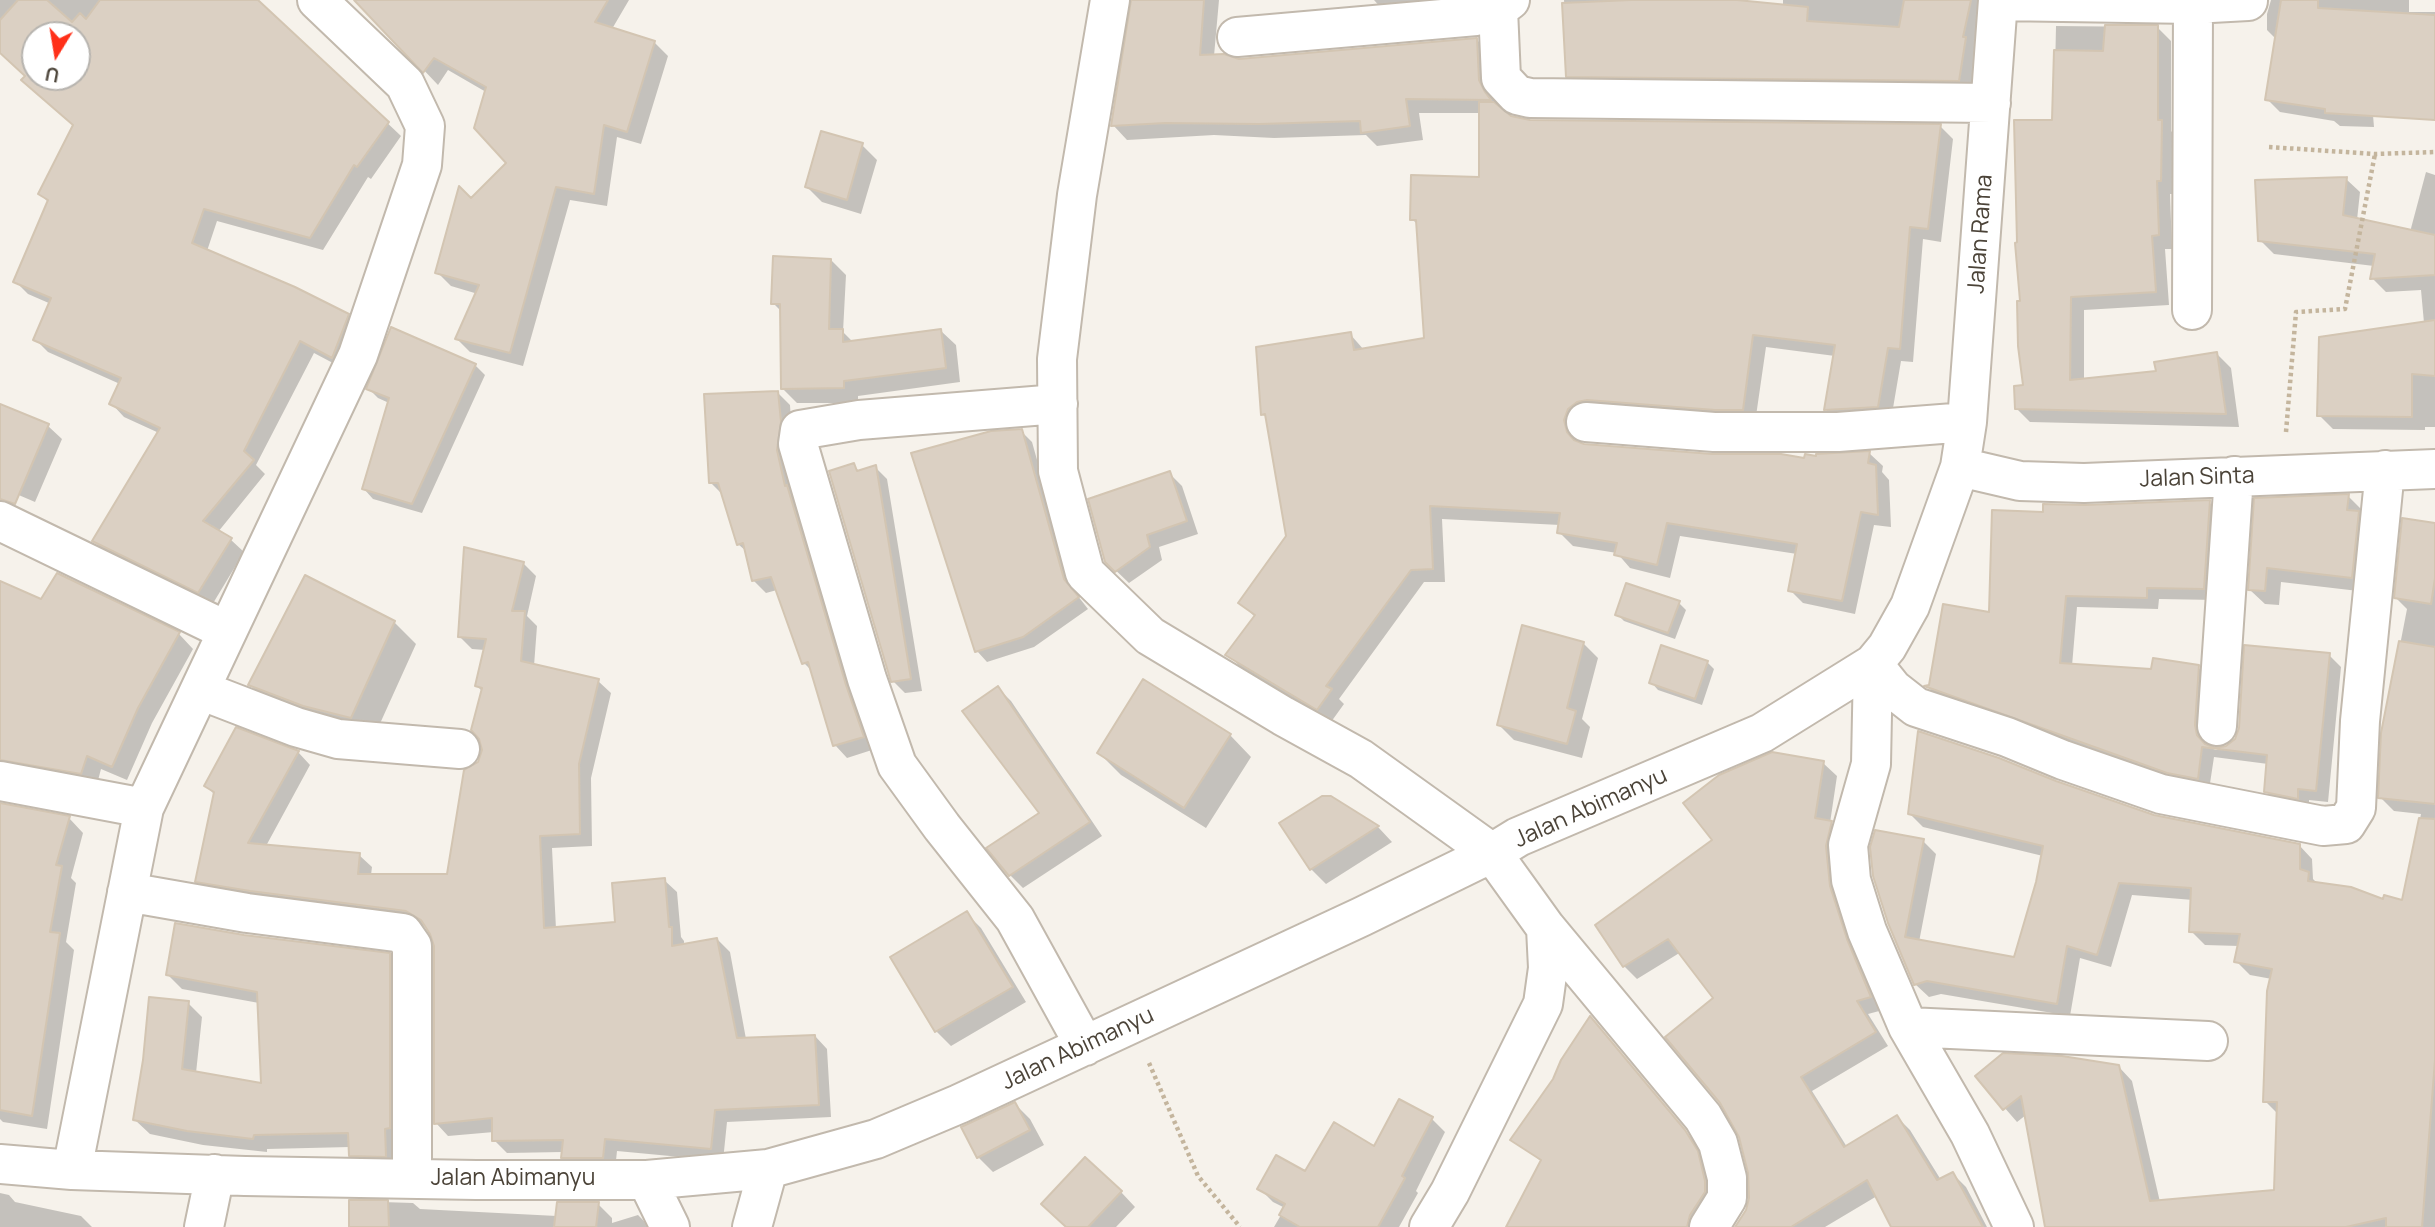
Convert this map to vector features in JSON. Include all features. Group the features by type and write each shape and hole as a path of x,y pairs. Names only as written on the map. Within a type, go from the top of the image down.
{"street":[{"path":"72,1170 144,808 358,355 422,165 425,126 405,84 317,0"},
{"path":"1110,0 1077,195 1057,359 1058,471 1085,573 1150,636 1283,716 1362,759 1492,853 1546,928 1703,1117 1718,1143 1727,1178 1727,1198 1709,1227"},
{"path":"1998,0 2193,4 2248,1"},
{"name":"Jalan Rama","path":"1960,467 1967,422 1998,0"},
{"path":"1237,37 1476,16 1504,4 1501,78 1517,95 1530,98 1991,103"},
{"path":"2192,310 2193,4"},
{"path":"1058,404 859,420 800,430 798,444 867,679 897,765 1015,919 1085,1046"},
{"path":"1586,422 1714,432 1838,432 1967,422"},
{"name":"Jalan Sinta","path":"1960,467 2020,481 2084,483 2435,469"},
{"name":"Jalan Abimanyu","path":"0,1164 72,1170 412,1179 647,1180 768,1169 876,1139 1085,1046 1492,853 1518,838 1762,733 1873,664 1887,647 1910,606 1960,467"},
{"path":"1873,664 1893,689 1916,707 2007,737 2063,760 2161,794 2323,826 2346,824 2356,808 2360,721 2385,470"},
{"path":"2217,726 2234,476"},
{"path":"0,521 227,631"},
{"path":"1873,664 1871,764 1848,845 1851,880 1867,932 1908,1027 1970,1134 2014,1227"},
{"path":"200,690 296,727 338,739 460,750"},
{"path":"0,780 144,808"},
{"path":"127,892 247,913 403,933 412,946 412,1179"},
{"path":"1429,1227 1450,1192 1543,1003 1548,968 1546,928"},
{"path":"1908,1027 2208,1041"},
{"path":"752,1227 768,1169"},
{"path":"204,1227 215,1174"},
{"path":"647,1180 670,1227"}],"path":[{"path":"2269,147 2375,154 2435,152"},
{"path":"2283,474 2295,312 2345,309 2375,154"},
{"path":"1132,1023 1198,1176 1240,1227"}],"building":[{"path":"18,0 47,0 71,21 21,21 21,72 0,53 0,20"},
{"path":"100,0 258,0 389,122 357,167 354,165 310,238 204,209 192,243 295,287 349,314 332,358 300,341 244,451 254,460 203,521 232,538 198,593 92,541 160,428 109,404 121,378 33,340 51,298 13,282 48,200 38,194 73,125 34,91 91,91 91,21 73,21 80,13 86,19"},
{"path":"354,0 608,0 595,22 655,41 627,132 604,125 594,194 556,187 510,353 455,339 479,285 435,273 459,186 471,198 506,163 474,128 486,87 434,58 423,73"},
{"path":"1131,0 1204,0 1200,55 1224,54 1239,59 1477,38 1479,80 1491,100 1406,99 1410,126 1361,133 1360,121 1111,126"},
{"path":"1737,0 1808,7 1807,21 1899,27 1904,0 1971,0 1963,37 1966,37 1959,81 1566,77 1562,3"},
{"path":"2281,0 2318,0 2318,8 2435,15 2435,120 2325,113 2325,109 2265,100"},
{"path":"2105,25 2158,25 2158,120 2162,120 2161,181 2157,181 2159,235 2152,236 2156,292 2071,297 2070,380 2156,371 2154,362 2217,352 2226,414 2015,409 2014,386 2023,385 2018,346 2017,301 2020,301 2015,243 2014,120 2052,120 2054,50 2103,51"},
{"path":"1479,102 1494,102 1511,116 1530,120 1941,124 1928,229 1910,227 1900,349 1888,348 1878,407 1824,410 1835,345 1753,335 1743,410 1587,400 1577,402 1568,409 1564,420 1567,432 1574,440 1584,444 1712,454 1781,454 1804,458 1805,454 1816,456 1870,451 1868,463 1876,465 1878,515 1861,512 1842,601 1788,591 1797,544 1667,523 1657,565 1614,555 1617,543 1557,533 1560,513 1430,506 1433,569 1411,570 1326,686 1332,689 1317,710 1225,655 1255,615 1238,603 1286,536 1265,414 1261,415 1256,347 1351,332 1354,350 1424,338 1416,220 1410,220 1411,175 1479,177"},
{"path":"821,131 863,143 847,200 805,187"},
{"path":"2347,177 2343,215 2435,235 2435,275 2370,279 2375,254 2258,241 2255,180"},
{"path":"773,256 831,259 829,329 843,329 843,342 941,329 946,368 844,381 844,388 781,389 780,304 771,304"},
{"path":"2435,320 2435,376 2412,374 2412,417 2317,416 2319,337"},
{"path":"391,327 476,364 412,504 362,489 389,398 366,389"},
{"path":"778,391 781,422 777,450 785,486 787,485 864,737 833,746 808,662 802,664 771,577 752,581 743,543 737,545 718,483 709,483 704,394"},
{"path":"0,404 49,424 15,504 0,499"},
{"path":"1022,429 1064,579 1079,597 1023,637 975,652 911,453 991,431"},
{"path":"854,463 857,471 876,465 911,679 891,682 829,471"},
{"path":"1170,471 1187,521 1147,535 1150,547 1115,572 1105,562 1088,499"},
{"path":"2349,494 2347,510 2359,511 2352,578 2267,568 2265,591 2248,590 2254,498"},
{"path":"2210,500 2204,589 2147,588 2147,598 2066,596 2060,663 2151,669 2153,658 2199,665 2195,725 2197,735 2205,744 2216,748 2226,746 2235,739 2239,728 2244,645 2330,653 2316,791 2298,789 2298,799 2264,792 2267,755 2202,747 2198,779 2167,773 1924,686 1929,685 1943,604 1989,612 1992,510 2043,512 2043,504"},
{"path":"2402,518 2435,523 2435,578 2431,604 2394,598"},
{"path":"464,547 524,562 512,611 525,611 521,661 599,679 579,764 580,834 540,836 544,928 615,922 612,883 665,878 672,946 717,938 737,1038 815,1035 819,1105 715,1110 711,1149 605,1139 603,1158 561,1158 563,1140 492,1141 492,1118 434,1124 434,946 421,920 406,911 195,882 214,792 204,786 236,727 299,751 248,843 360,853 358,874 447,874 464,770 478,762 482,750 479,739 471,730 482,688 475,686 486,639 458,637"},
{"path":"57,573 180,632 138,708 112,767 87,756 81,774 0,760 0,581 41,599"},
{"path":"305,575 395,621 351,718 303,706 248,685"},
{"path":"1626,583 1680,601 1668,633 1615,615"},
{"path":"1522,625 1584,642 1567,708 1576,711 1567,744 1497,725"},
{"path":"2399,641 2435,647 2435,804 2378,798 2381,733"},
{"path":"1661,645 1708,661 1695,699 1649,683"},
{"path":"1143,679 1231,734 1184,808 1097,753"},
{"path":"998,686 1090,822 1009,876 986,848 1039,813 962,711"},
{"path":"1918,731 2154,815 2300,844 2300,869 2309,872 2308,881 2351,887 2383,899 2384,895 2402,900 2419,818 2435,819 2435,1060 2422,1227 2386,1227 2386,1218 2346,1227 2045,1227 2021,1096 2003,1110 1975,1076 2003,1053 2062,1056 2119,1065 2150,1201 2274,1190 2277,1102 2263,1102 2267,991 2272,969 2234,962 2240,934 2189,932 2191,888 2119,883 2097,955 2067,946 2057,1004 1927,981 1914,985 1888,923 1873,876 1870,847 1875,830 1924,839 1905,937 2014,957 2036,882 2043,846 1908,814"},
{"path":"1772,752 1824,761 1815,818 1832,821 1826,846 1830,886 1847,939 1871,997 1857,1001 1876,1032 1801,1077 1844,1147 1897,1115 1937,1180 1953,1172 1983,1227 1891,1227 1867,1180 1791,1227 1735,1227 1746,1210 1749,1198 1748,1173 1739,1137 1720,1103 1665,1037 1713,998 1668,939 1623,967 1595,925 1712,840 1683,803 1719,775"},
{"path":"1322,796 1331,796 1379,826 1310,870 1279,823"},
{"path":"0,803 70,816 56,865 62,866 50,932 60,933 32,1116 0,1110"},
{"path":"967,911 1013,987 935,1032 890,957"},
{"path":"175,923 244,935 390,953 390,1128 385,1129 386,1157 349,1156 348,1133 254,1135 253,1139 187,1131 133,1120 143,1060 149,997 189,1001 182,1069 261,1083 257,992 166,975"},
{"path":"1590,1016 1685,1130 1698,1151 1705,1192 1690,1215 1687,1227 1506,1227 1541,1160 1510,1140 1553,1079 1561,1060"},
{"path":"1399,1099 1433,1117 1402,1176 1405,1178 1378,1227 1300,1227 1279,1215 1285,1204 1257,1189 1276,1155 1305,1171 1334,1122 1374,1146"},
{"path":"1015,1102 1030,1130 977,1158 961,1127"},
{"path":"1085,1157 1122,1191 1088,1227 1066,1227 1041,1204"},
{"path":"349,1200 388,1200 389,1227 349,1227"},
{"path":"557,1202 599,1202 596,1227 554,1227"}]}
